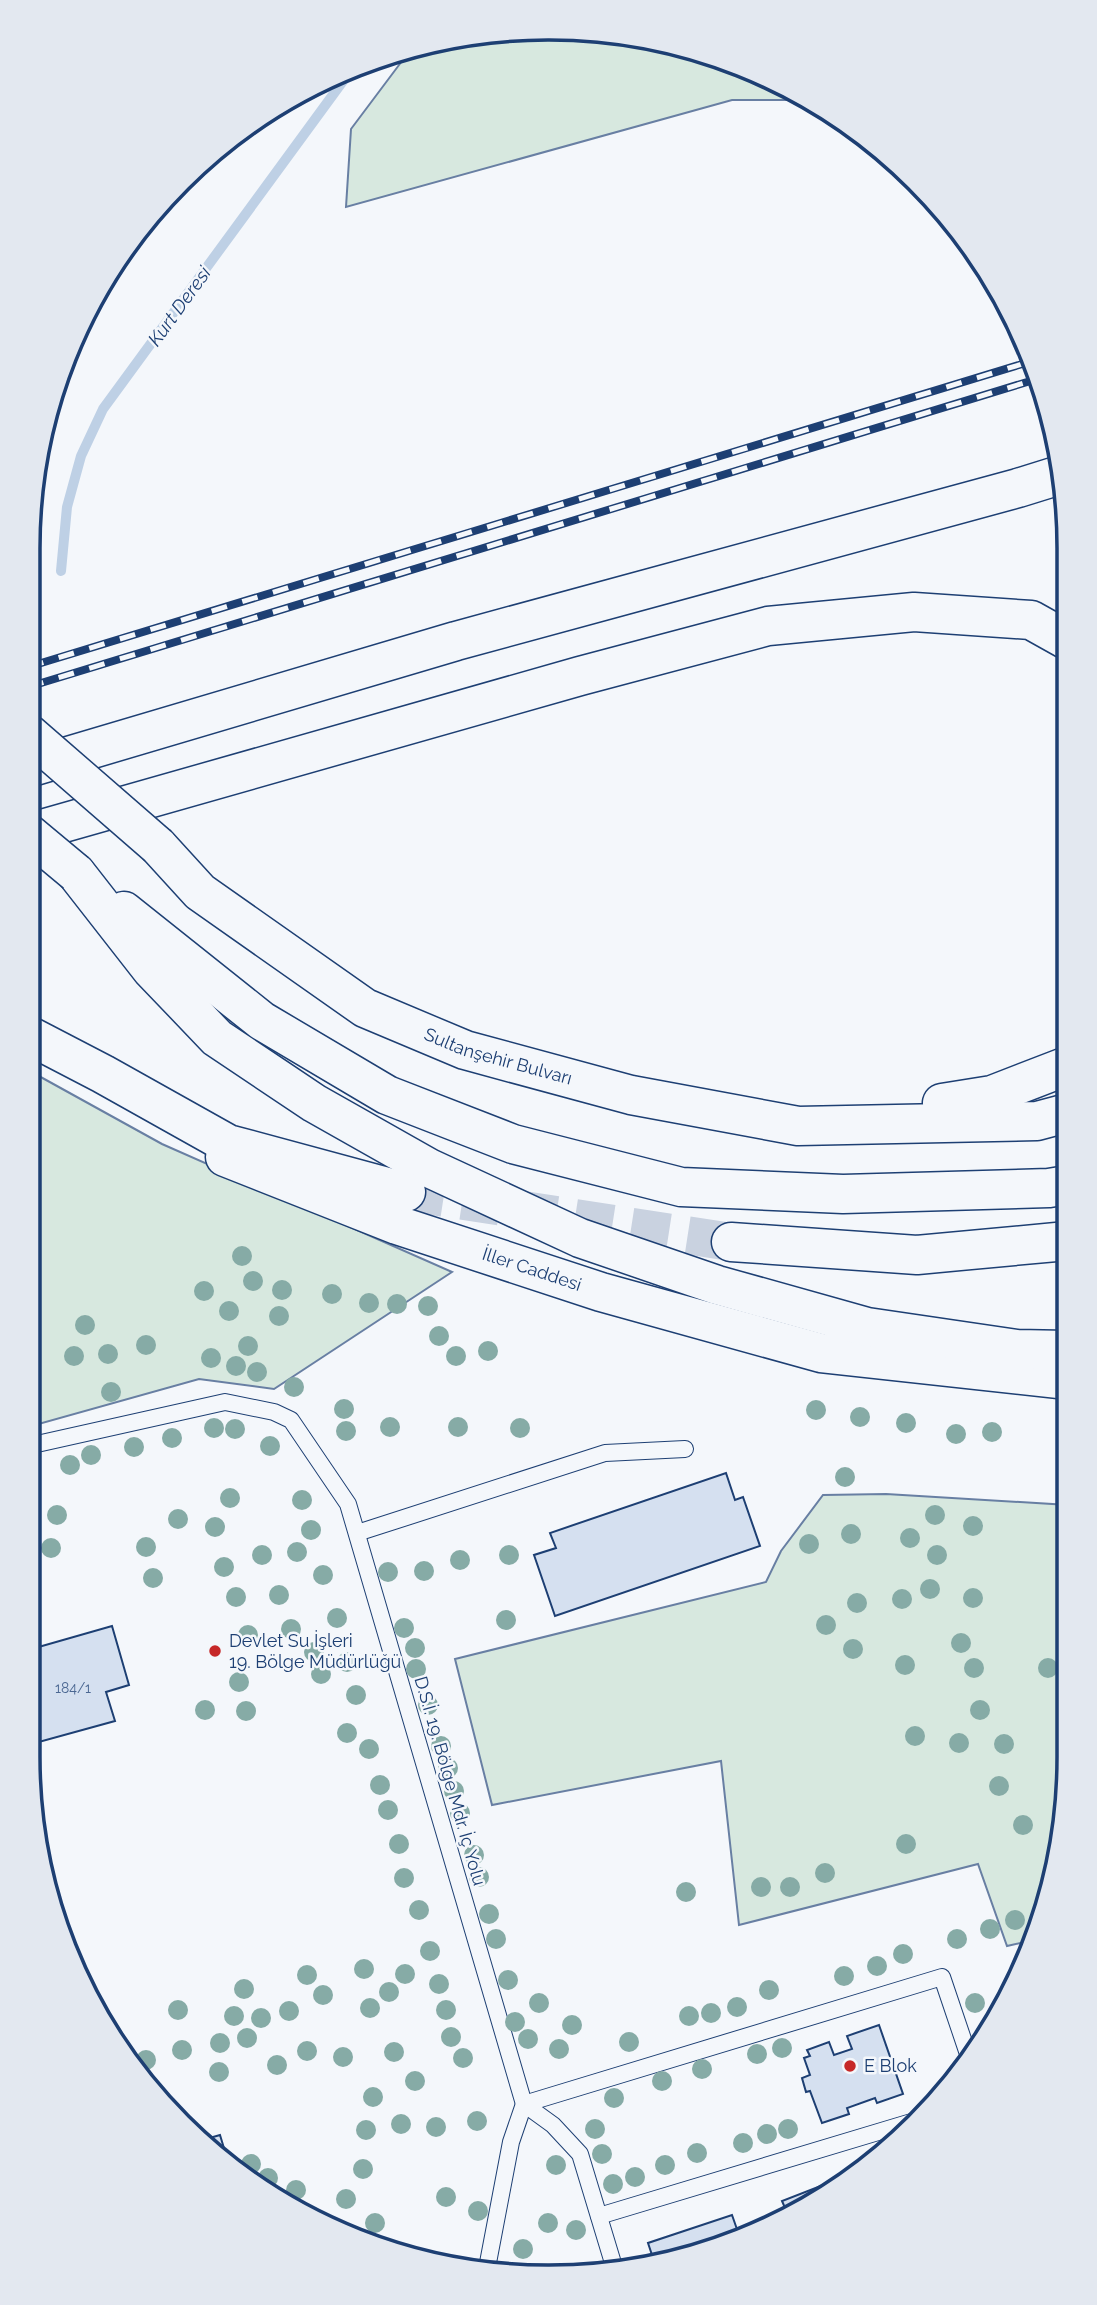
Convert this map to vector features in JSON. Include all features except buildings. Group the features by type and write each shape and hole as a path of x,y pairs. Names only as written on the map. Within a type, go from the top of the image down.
{"main road":[{"path":"40,764 456,641 1051,478"},
{"path":"40,830 580,676 768,626 914,612 1031,620 1057,635"},
{"name":"Sultanşehir Bulvarı","path":"40,743 158,846 200,892 365,1008 465,1050 631,1095 798,1126 1037,1121 1057,1115"},
{"path":"40,843 262,1021 387,1095 513,1144 681,1187 843,1194 1057,1187"},
{"path":"76,873 151,969 217,1038 314,1103 429,1168 580,1238 717,1285 867,1327 1017,1349 1057,1350"},
{"path":"40,1041 228,1144 406,1192"},
{"name":"İller Caddesi","path":"40,1060 198,1147 397,1225 601,1292 821,1353 1057,1379"},
{"path":"729,1113 831,1107 916,1106 992,1095 1057,1070"},
{"path":"731,1242 917,1255 1057,1242"}],"lane":[{"name":"D.S.İ. 19. Bölge Mdr. İç Yolu","path":"40,1443 225,1402 274,1412 291,1420 348,1504 524,2104"},
{"path":"357,1533 605,1453 685,1449"},
{"path":"524,2104 942,1977 966,2047"},
{"path":"524,2104 553,2125 580,2154 612,2260"},
{"path":"488,2261 511,2142 524,2104"},
{"path":"599,2216 897,2126"}],"shaded area":[{"path":"515,41 582,41 648,50 712,67 787,100 732,100 346,207 351,129 401,63 449,50"},
{"path":"40,1077 162,1144 452,1272 274,1389 199,1379 40,1424"},
{"path":"886,1494 1057,1504 1056,1790 1047,1856 1021,1943 1007,1946 978,1864 739,1925 721,1761 492,1805 455,1659 766,1582 781,1551 823,1495"}],"waterway":[{"name":"Kurt Deresi","path":"61,571 67,507 81,456 103,409 340,86"}],"tunnel":[{"path":"406,1192 731,1242"}],"railway":[{"path":"40,663 1022,364"},
{"path":"40,683 1029,382"}],"place":[{"name":"Devlet Su İşleri 19. Bölge Müdürlüğü","path":"215,1651"},
{"name":"E Blok","path":"850,2066"}]}
